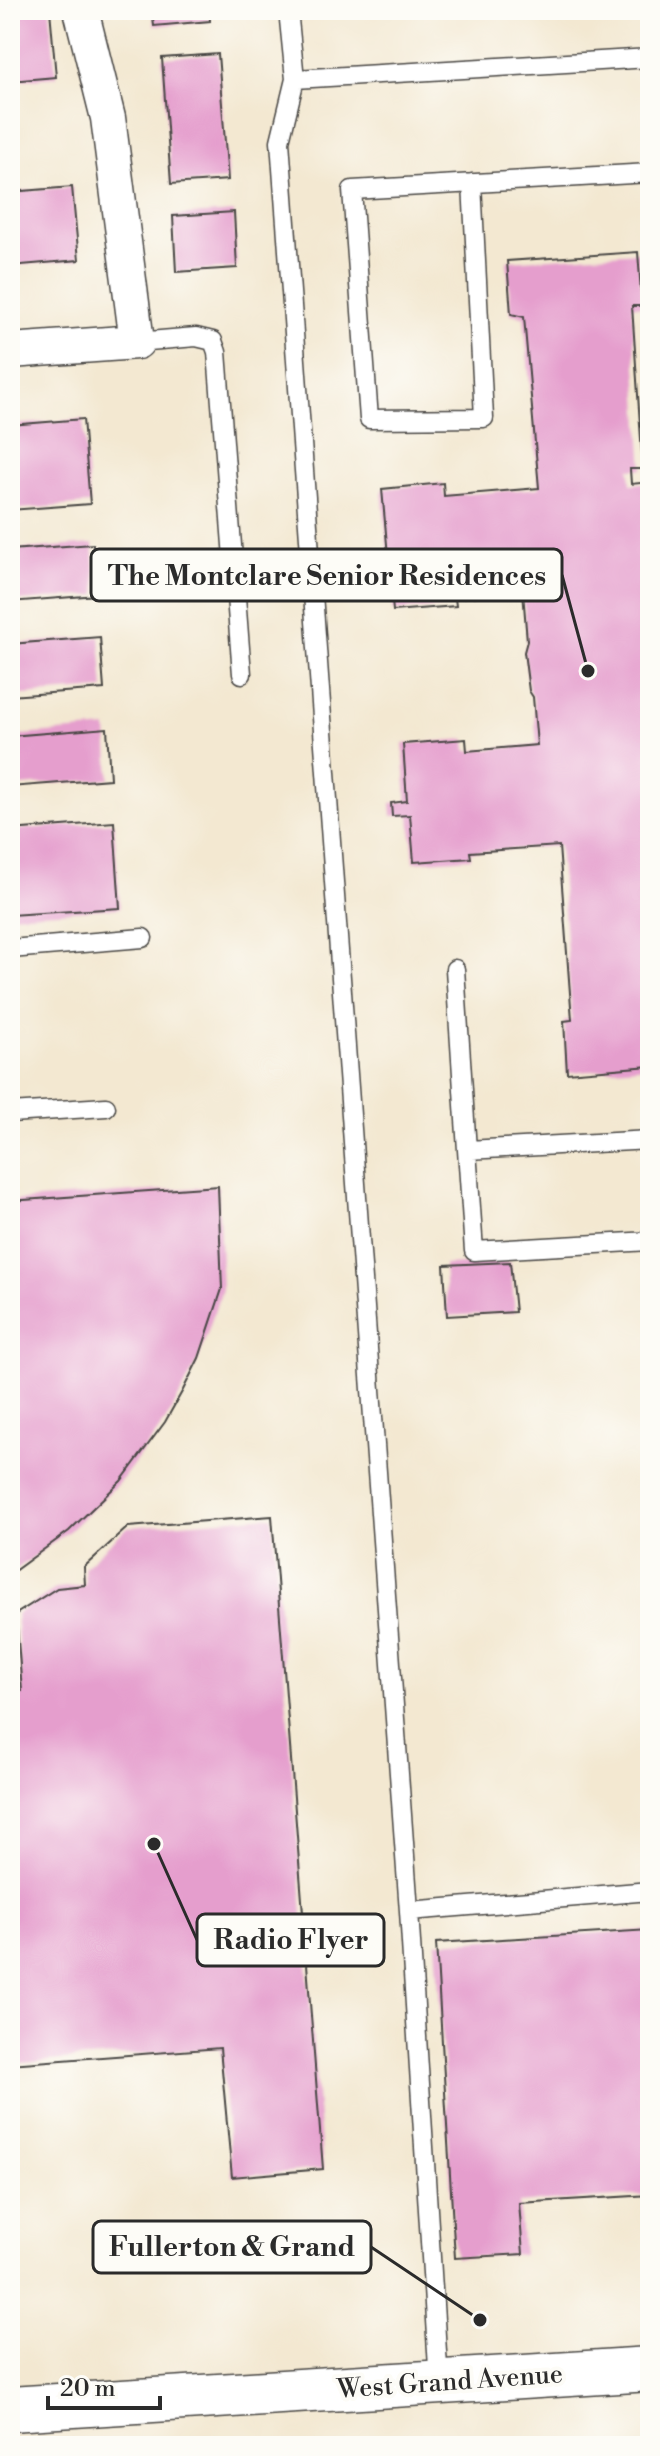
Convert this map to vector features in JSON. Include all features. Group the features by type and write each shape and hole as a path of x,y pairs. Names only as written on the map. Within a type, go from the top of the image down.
{"main road":[{"name":"West Grand Avenue","path":"10,2409 650,2369"}],"street":[{"path":"10,351 137,342 108,118 81,10"}],"lane":[{"path":"288,10 295,79 280,141 409,1911 439,2383"},
{"path":"295,79 650,58"},
{"path":"472,183 484,418 369,419 352,190 472,183 650,173"},
{"path":"137,342 196,337 213,341 217,352 242,674"},
{"path":"10,949 143,938"},
{"path":"455,969 474,1251 650,1241"},
{"path":"10,1113 106,1107"},
{"path":"467,1150 650,1140"},
{"path":"409,1911 650,1891"}],"building":[{"path":"10,10 50,10 56,77 10,81"},
{"path":"152,10 209,10 210,21 154,26"},
{"path":"218,54 228,180 171,184 162,58"},
{"path":"72,187 79,260 10,266 10,192"},
{"path":"234,212 237,268 176,272 173,216"},
{"path":"638,252 642,306 632,306 643,469 630,469 631,484 650,482 650,1066 567,1073 564,1021 572,1020 559,846 470,852 471,858 414,862 410,815 392,816 391,803 407,801 403,744 466,739 467,751 537,745 533,697 529,691 524,652 527,641 523,592 455,598 456,606 393,611 382,489 443,483 444,496 539,488 524,317 511,314 507,261"},
{"path":"83,419 90,504 10,510 10,425"},
{"path":"93,544 97,595 10,602 10,550"},
{"path":"100,637 104,689 10,696 10,644"},
{"path":"107,728 110,779 10,787 10,736"},
{"path":"114,822 120,908 10,915 10,830"},
{"path":"218,1186 222,1289 199,1358 183,1390 165,1422 121,1481 69,1531 10,1574 10,1201"},
{"path":"510,1262 515,1312 447,1316 444,1265"},
{"path":"272,1516 323,2169 232,2177 220,2048 10,2064 10,1692 22,1691 16,1614 57,1588 85,1585 84,1567 128,1527"},
{"path":"650,1930 650,2195 519,2203 523,2254 455,2258 436,1943"}],"place":[{"name":"The Montclare Senior Residences","path":"588,671"},
{"name":"Radio Flyer","path":"154,1844"},
{"name":"Fullerton & Grand","path":"480,2320"}]}
